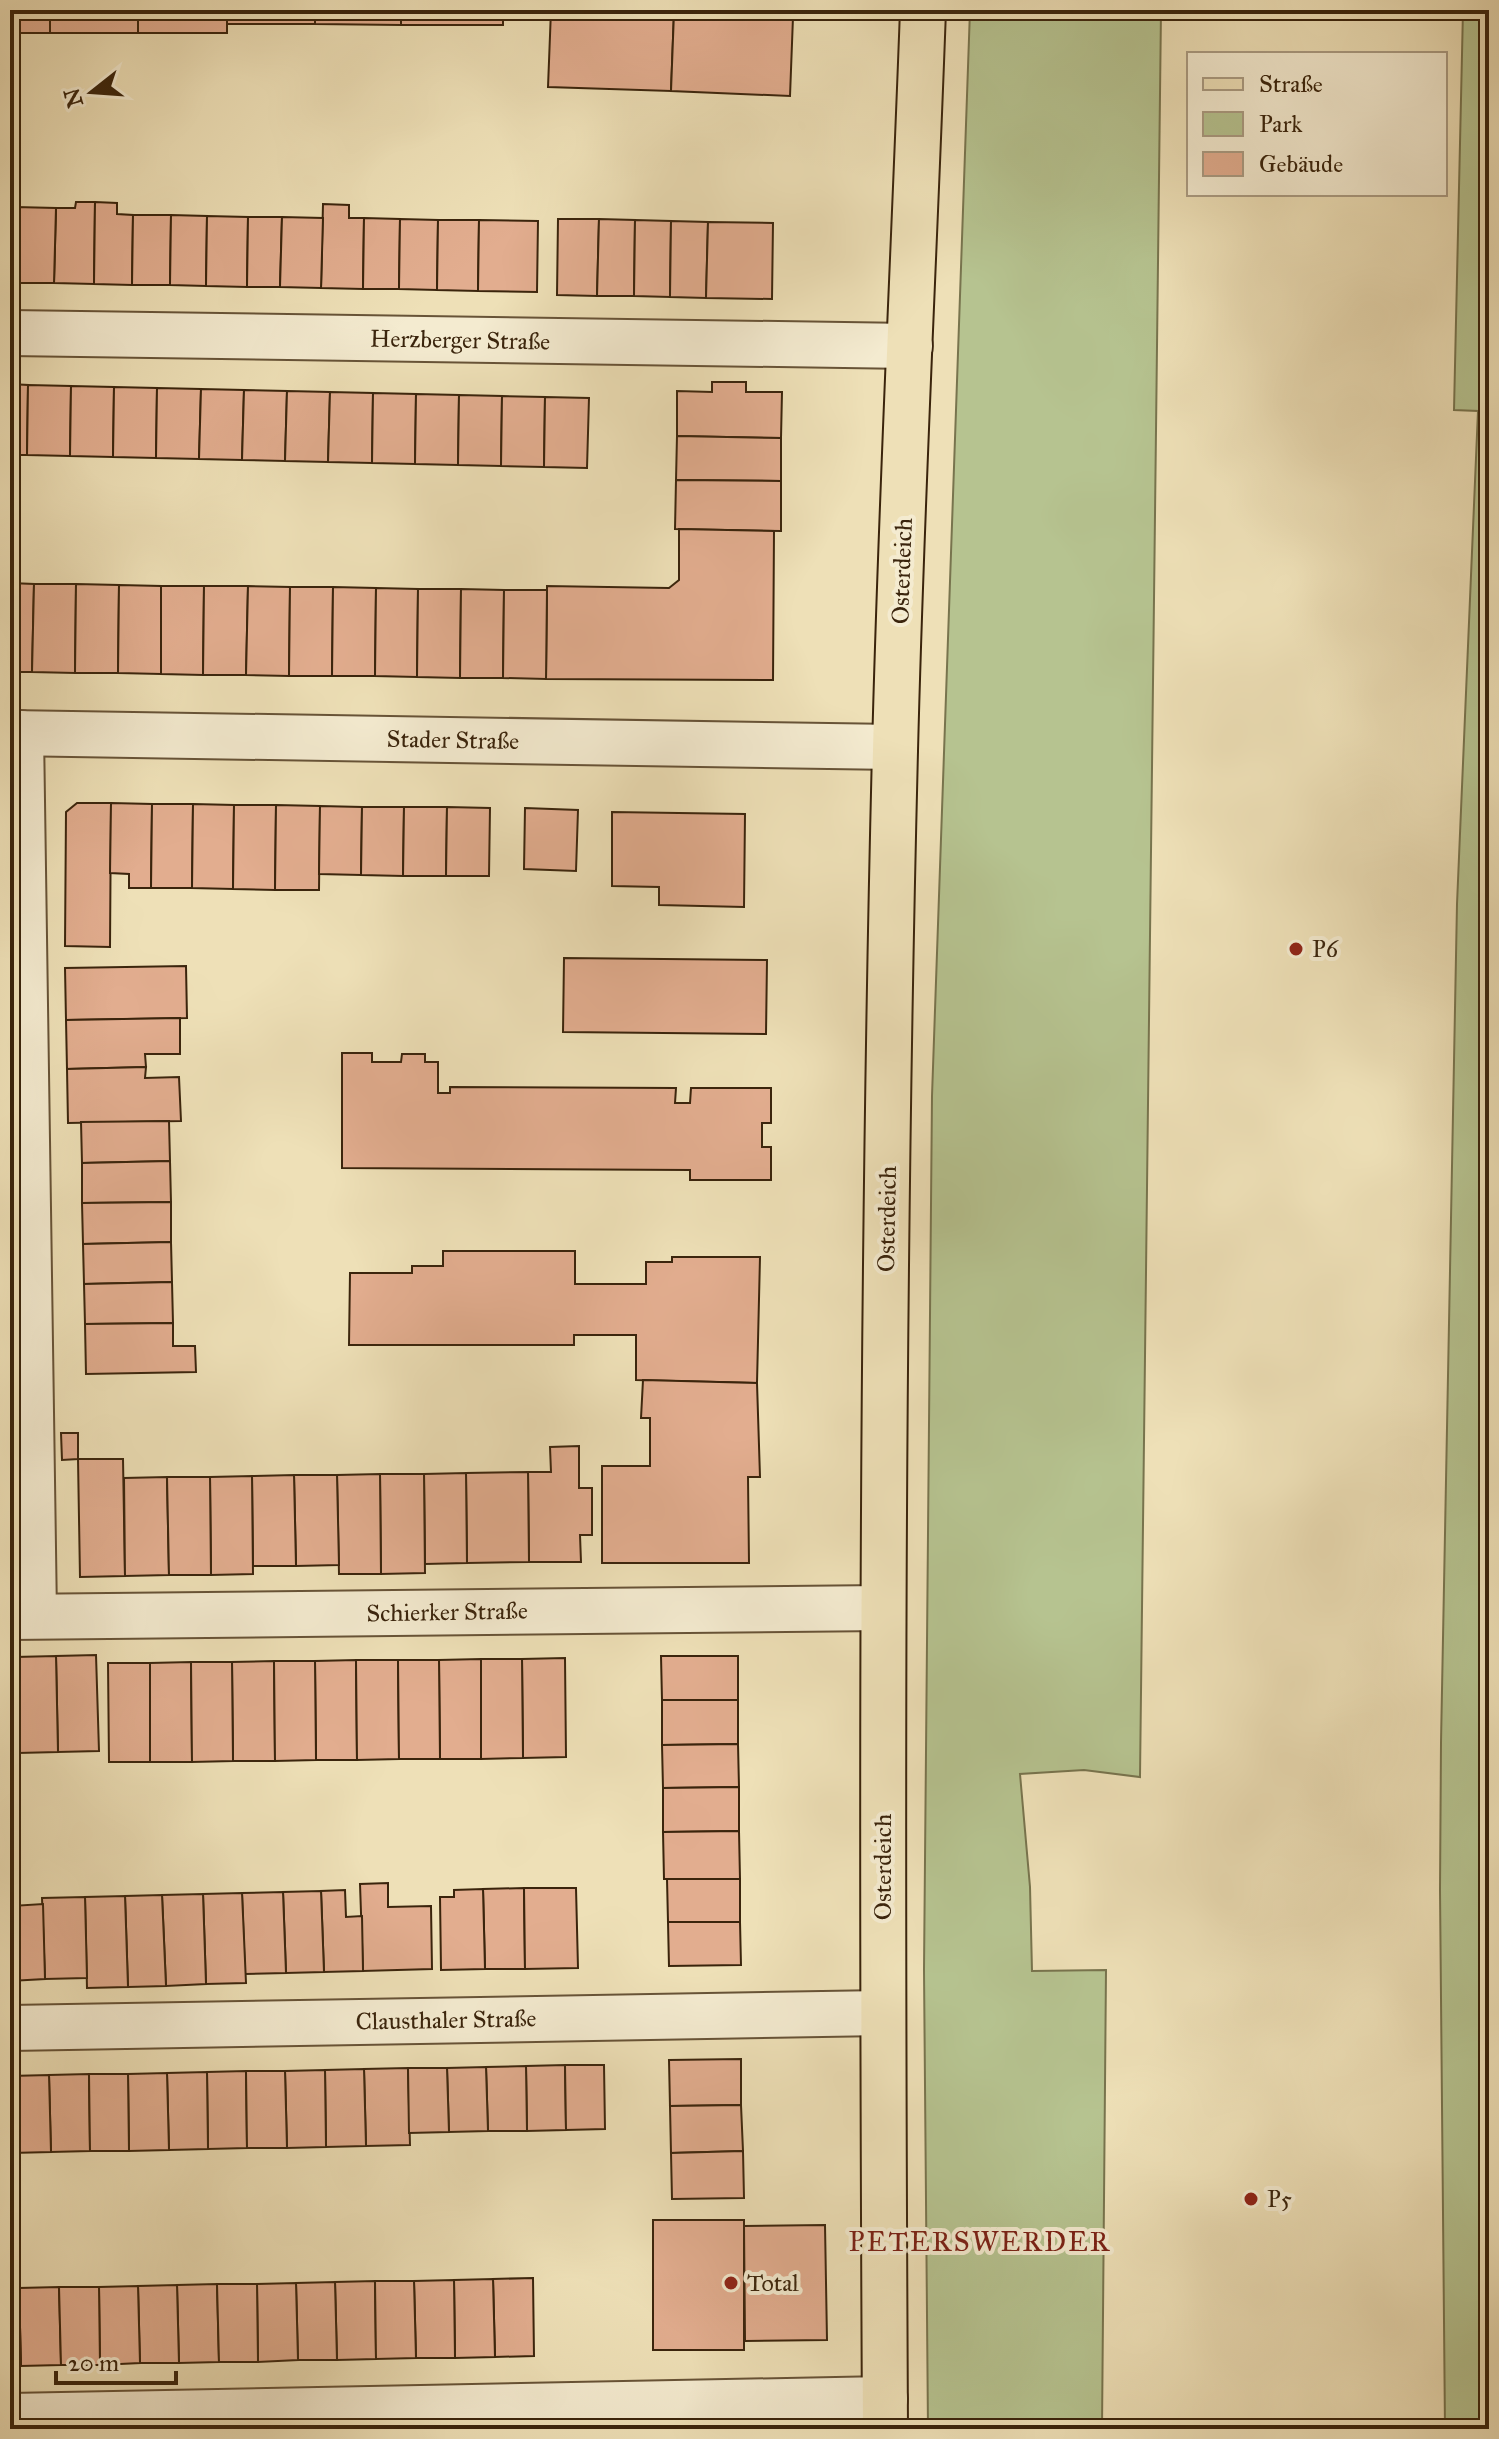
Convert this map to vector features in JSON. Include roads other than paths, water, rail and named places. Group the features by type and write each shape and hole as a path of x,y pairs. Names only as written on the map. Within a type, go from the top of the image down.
{"main road":[{"name":"Osterdeich","path":"885,2414 883,1608 895,747 923,10"}],"street":[{"name":"Herzberger Straße","path":"10,333 910,346"},
{"name":"Stader Straße","path":"16,733 895,747"},
{"path":"16,733 22,1617"},
{"name":"Schierker Straße","path":"22,1617 883,1608"},
{"name":"Clausthaler Straße","path":"10,2028 883,2013"},
{"path":"10,2416 885,2414"}],"place":[{"name":"P6","path":"1296,949"},
{"name":"P5","path":"1251,2199"},
{"name":"Total","path":"731,2283"}],"district":[{"name":"PETERSWERDER","path":"980,2241"}]}
